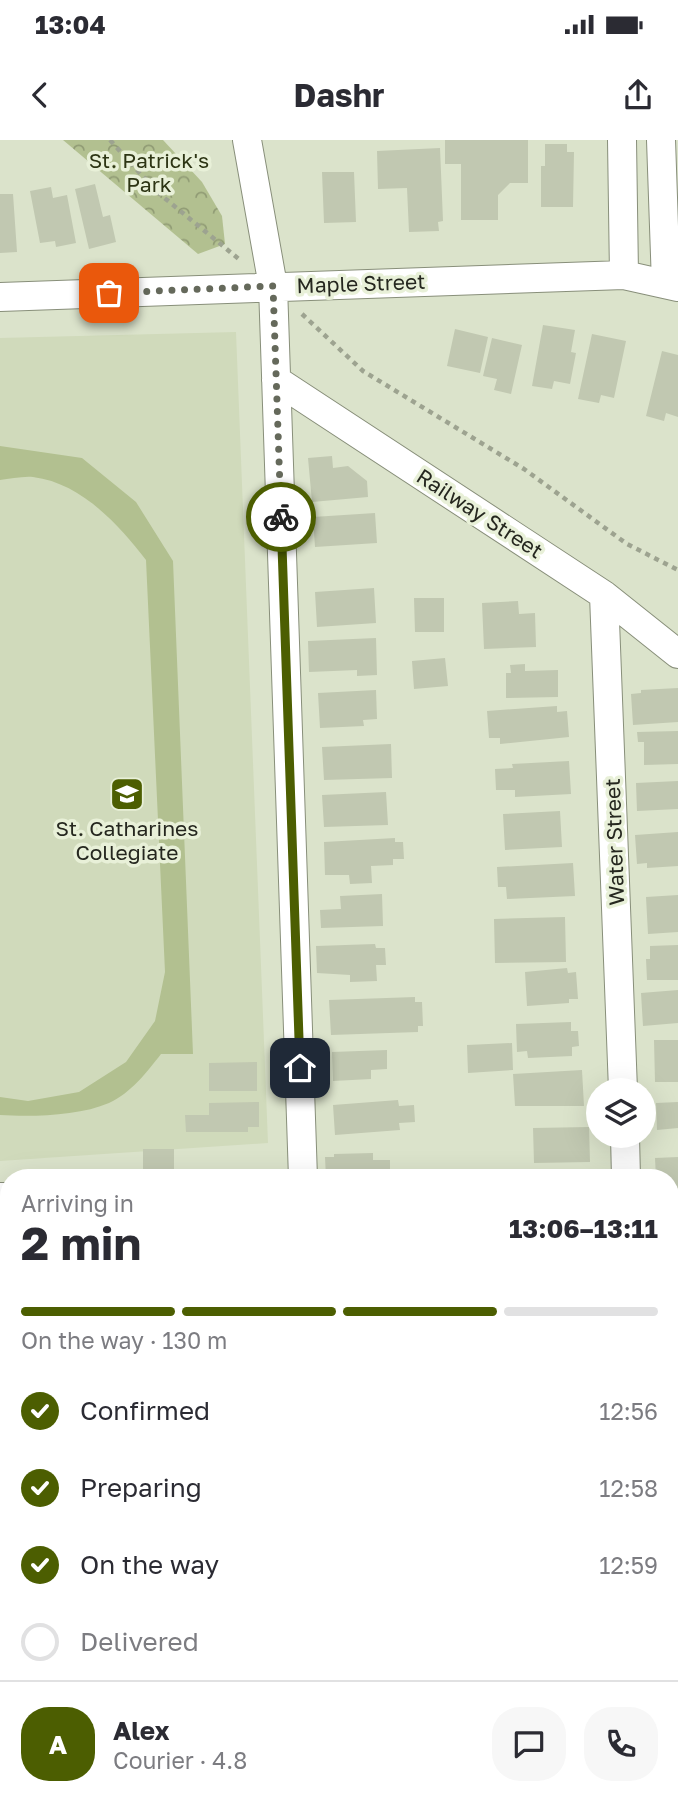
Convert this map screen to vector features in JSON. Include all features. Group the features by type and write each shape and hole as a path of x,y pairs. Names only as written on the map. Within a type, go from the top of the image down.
{"street":[{"path":"247,140 273,286 303,1169"},
{"path":"622,140 624,275"},
{"path":"661,140 672,286"},
{"name":"Maple Street","path":"0,297 624,275 672,286"},
{"name":"Railway Street","path":"276,380 604,594 678,654"},
{"name":"Water Street","path":"604,594 623,1078"},
{"path":"625,1148 626,1169"}],"path":[{"path":"110,140 156,191 273,286 363,371 524,469 627,544 678,570"}],"shaded area":[{"name":"St. Catharines Collegiate","path":"236,332 268,1143 0,1161 0,338"}],"green space":[{"name":"St. Patrick's Park","path":"63,140 163,140 202,182 222,216 225,244 198,254"},
{"path":"0,446 82,458 136,502 173,561 193,1054 161,1054 138,1082 117,1099 84,1111 55,1115 0,1115 0,1097 28,1101 79,1092 126,1062 155,1021 165,972 146,560 111,519 67,487 33,477 0,480"}],"building":[{"path":"445,140 528,140 528,183 510,183 498,195 498,220 461,220 461,164 445,164"},
{"path":"545,144 567,144 567,152 574,152 573,207 541,207 541,166 545,166"},
{"path":"440,148 443,221 438,222 439,231 409,232 407,188 378,189 377,151"},
{"path":"322,172 354,172 356,222 324,223"},
{"path":"95,184 103,217 110,215 116,242 89,249 75,189"},
{"path":"51,187 53,198 67,195 76,243 56,247 55,241 40,243 30,191"},
{"path":"0,194 13,194 17,252 0,253"},
{"path":"543,325 575,330 571,352 576,353 570,384 554,381 552,389 532,386"},
{"path":"455,329 488,337 480,373 447,366"},
{"path":"592,334 626,341 614,398 601,395 599,403 578,399"},
{"path":"492,338 522,345 511,394 494,390 497,379 483,376"},
{"path":"662,351 678,355 678,417 666,413 664,421 646,416"},
{"path":"332,456 333,468 348,466 367,481 368,497 312,502 308,458"},
{"path":"375,513 377,543 315,547 313,517"},
{"path":"374,588 376,623 317,627 315,592"},
{"path":"414,598 444,598 444,632 415,632"},
{"path":"518,601 519,614 535,613 536,647 484,649 482,603"},
{"path":"376,638 377,675 357,676 357,670 309,672 308,641"},
{"path":"445,658 448,686 414,689 412,661"},
{"path":"525,664 525,671 558,670 558,697 506,698 506,673 511,673 510,665"},
{"path":"678,688 678,722 633,725 631,694 641,693 641,690"},
{"path":"376,690 377,719 363,720 364,726 320,728 318,693"},
{"path":"557,706 557,712 567,711 569,737 500,744 500,738 489,738 487,711"},
{"path":"678,731 678,764 644,765 644,742 638,742 637,732"},
{"path":"391,744 392,778 324,780 322,747"},
{"path":"569,761 571,794 515,797 515,790 496,790 495,769 513,768 512,764"},
{"path":"678,781 678,809 637,811 636,783"},
{"path":"386,792 388,825 324,827 322,795"},
{"path":"560,811 562,847 505,850 503,814"},
{"path":"678,832 678,866 647,868 647,863 637,864 635,835"},
{"path":"395,838 395,842 403,842 404,859 393,859 393,865 371,866 372,883 350,884 349,875 325,875 324,842"},
{"path":"573,863 575,896 507,899 506,887 498,887 497,867"},
{"path":"382,894 383,926 321,928 320,910 341,909 340,896"},
{"path":"678,895 678,932 648,934 646,897"},
{"path":"565,917 566,962 495,963 494,919"},
{"path":"375,944 376,948 385,948 386,965 376,965 377,981 350,982 350,975 317,973 316,946"},
{"path":"678,945 678,980 647,980 646,959 650,959 650,946"},
{"path":"567,968 568,973 576,972 578,999 569,999 569,1003 527,1006 525,972"},
{"path":"678,990 678,1023 643,1026 641,993"},
{"path":"415,997 415,1002 422,1002 423,1026 418,1026 418,1032 331,1035 329,1000"},
{"path":"571,1022 571,1031 578,1031 579,1046 572,1047 572,1056 528,1058 527,1051 517,1052 516,1024"},
{"path":"654,1040 678,1040 678,1082 656,1082"},
{"path":"512,1043 513,1070 468,1073 467,1045"},
{"path":"387,1050 387,1069 371,1070 371,1079 333,1081 332,1052"},
{"path":"257,1062 257,1091 209,1091 209,1063"},
{"path":"582,1070 584,1106 515,1106 513,1074"},
{"path":"398,1100 399,1106 414,1105 415,1122 399,1123 400,1130 335,1135 333,1105"},
{"path":"259,1102 259,1127 248,1127 248,1132 186,1132 185,1115 209,1115 209,1103"},
{"path":"678,1102 678,1128 657,1130 656,1103"},
{"path":"586,1127 586,1148 590,1148 590,1162 534,1163 533,1128"},
{"path":"143,1149 174,1149 174,1169 143,1169"},
{"path":"373,1153 373,1160 390,1160 390,1169 326,1169 325,1157 334,1157 334,1154"},
{"path":"678,1157 678,1169 656,1169 655,1158"}],"way so far":[{"path":"109,293 273,286 281,517"}],"place":[{"name":"St. Catharines Collegiate","path":"127,794"}],"route":[{"path":"281,517 300,1068"}]}
